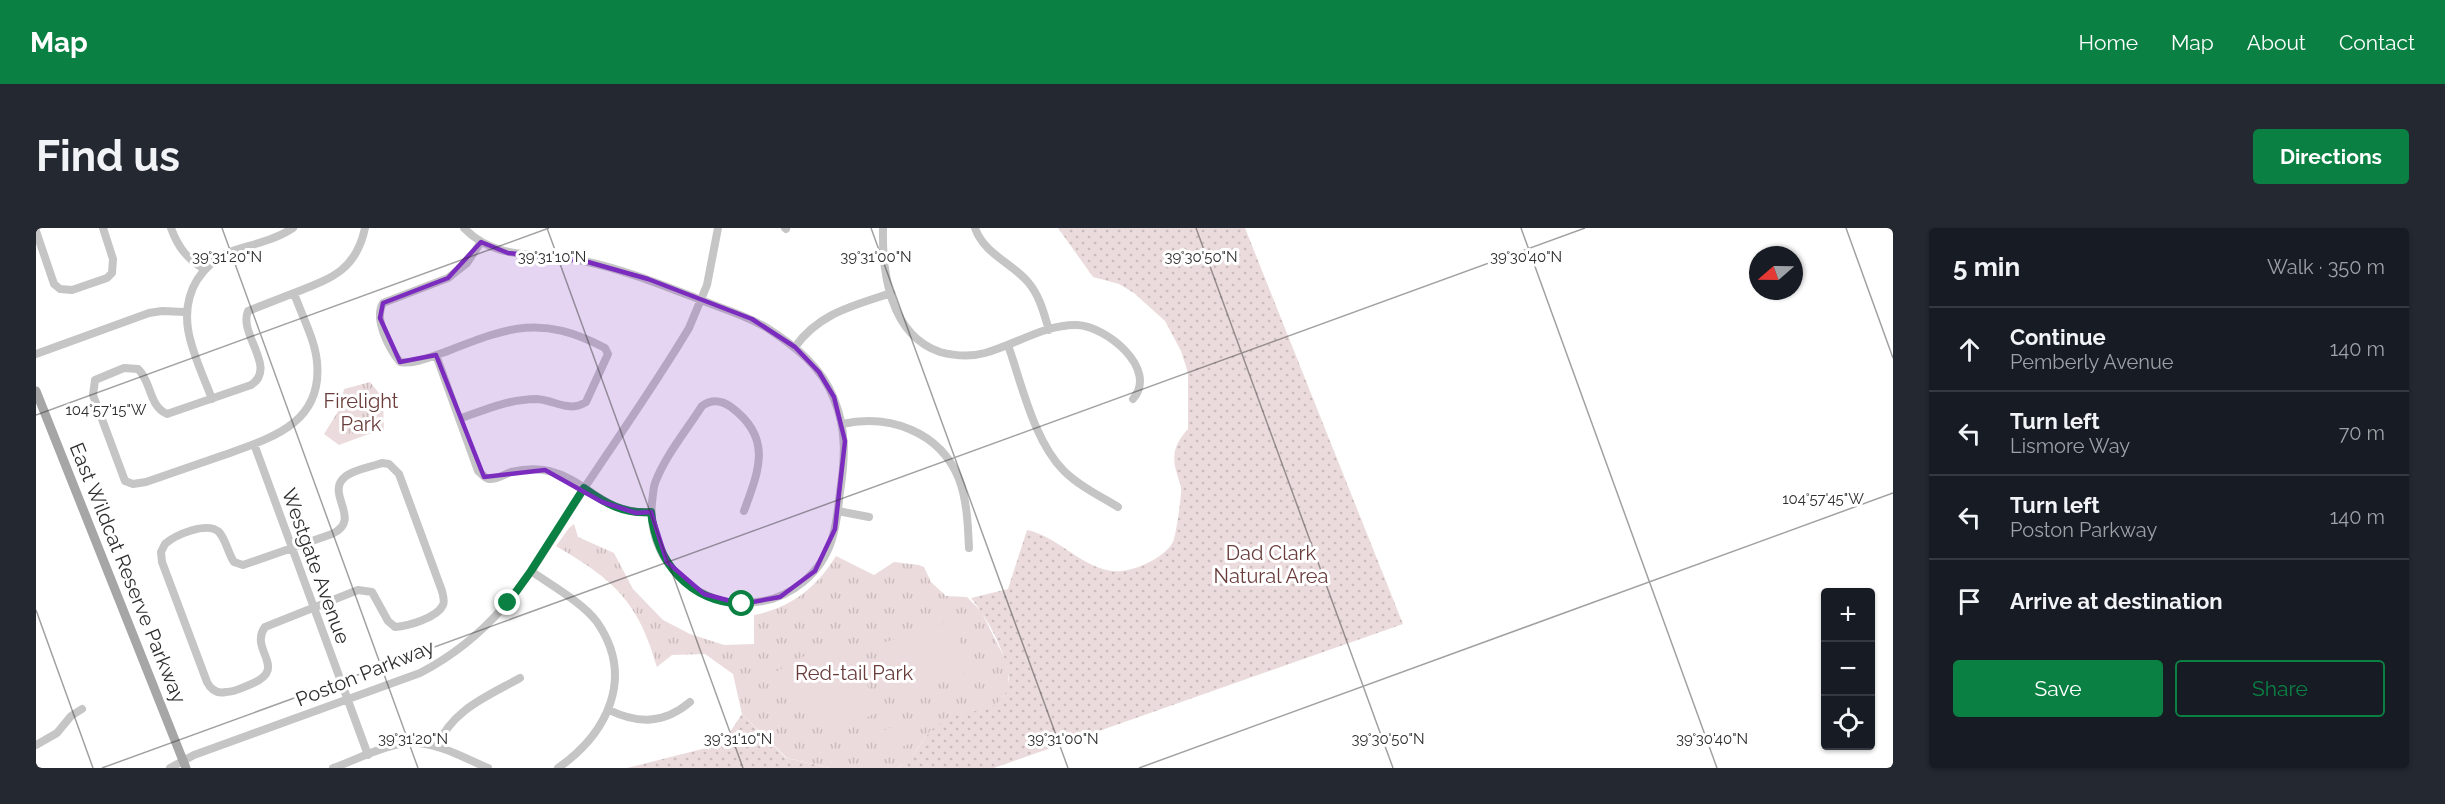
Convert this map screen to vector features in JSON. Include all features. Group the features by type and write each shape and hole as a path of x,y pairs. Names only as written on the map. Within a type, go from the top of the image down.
{"main road":[{"name":"East Wildcat Reserve Parkway","path":"36,391 184,764"}],"street":[{"path":"171,228 180,249 192,262 204,269"},
{"path":"212,399 188,335 185,312 192,291 204,269 220,257 292,228"},
{"path":"294,293 315,353 316,387 306,410 295,423 276,436 146,482 129,483 122,477 92,390 95,380 129,367 141,371 156,406 167,414 251,384 259,378 260,366 246,321 248,311 326,280 344,269 360,247 364,228"},
{"path":"464,228 481,242 507,253 572,259 622,270 752,319 795,347 812,363 834,397 842,424 845,460 831,542 820,563 794,590 763,602 742,604 721,601 704,594 680,578 667,562 658,545 651,512 653,486 702,406 716,400 724,402 748,422 758,442 760,463 758,474 744,511"},
{"name":"Poston Parkway","path":"170,768 420,673 454,654 495,619 531,571 676,351 701,300 712,264 717,228"},
{"path":"883,228 884,272 899,316 909,331 919,340 936,350 956,356 973,356 1049,330 1066,326 1082,326 1106,334 1118,342 1137,368 1139,388 1133,399"},
{"path":"975,228 988,249 1019,273 1032,288 1038,297 1049,330"},
{"path":"36,231 54,284 63,290 72,290 106,278 112,273 113,259 106,229"},
{"path":"459,419 513,401 543,400 572,407 580,406 586,402 608,354 605,348 563,330 529,326 495,332 406,364 400,362 394,354 380,318 379,309 389,299 448,278 467,263 481,242"},
{"path":"795,347 813,325 823,318 891,293"},
{"path":"36,354 149,314 162,311 185,312"},
{"path":"1008,345 1038,431 1054,461 1077,482 1118,507"},
{"path":"436,355 478,471 484,477 491,480 522,470 545,470 557,473 584,488 602,502 614,507 636,513 651,512"},
{"path":"842,424 876,420 900,425 918,434 940,451 952,465 960,480 969,548"},
{"name":"Westgate Avenue","path":"254,444 368,755"},
{"path":"382,463 389,464 397,470 442,591 443,605 431,616 400,627 395,627 388,621 375,596 368,590 358,590 313,607 270,624 262,631 260,640 268,665 267,675 262,680 230,692 220,693 210,687 162,562 162,548 170,540 206,528 219,533 230,556 238,564 253,563 292,548 341,529 345,516 338,489 345,477 382,463"},
{"path":"838,511 869,517"},
{"path":"531,571 589,613 600,627 610,650 614,669 614,688 609,710 601,726 587,744 558,768"},
{"path":"437,747 444,732 459,714 520,678"},
{"path":"609,710 630,718 651,720 666,718 690,702"},
{"path":"36,745 57,733 71,716 82,709"},
{"path":"333,768 404,744 418,743 437,747 488,768"}],"highlighted area":[{"path":"481,242 508,253 581,260 648,279 752,319 795,347 819,372 834,397 845,441 835,529 815,571 780,597 742,604 704,594 667,562 651,512 636,513 602,502 545,470 484,477 436,355 400,362 380,318 383,303 448,278"}],"green space":[{"name":"Dad Clark Natural Area","path":"1058,228 1245,228 1403,624 994,768 897,768 910,759 932,728 944,719 1004,697 1008,677 1003,654 989,624 971,598 1008,589 1027,530 1051,540 1086,562 1110,571 1129,570 1143,565 1164,553 1173,542 1181,490 1174,455 1177,444 1188,429 1188,373 1181,351 1165,321 1134,293 1119,284 1093,277"},
{"name":"Firelight Park","path":"370,382 383,398 384,432 374,432 339,445 324,434 339,410 344,389"},
{"name":"Red-tail Park","path":"574,524 578,537 614,553 633,589 663,620 690,634 724,645 754,644 754,615 780,607 802,594 829,567 836,556 874,575 894,562 924,567 931,582 946,596 967,597 981,611 1008,665 1008,686 1004,697 992,707 947,718 930,731 909,761 897,768 830,768 787,758 742,714 733,674 705,654 672,655 657,667 641,625 621,594 594,570 556,546"},
{"path":"952,620 969,672 894,696 877,645"},
{"path":"840,636 846,638 862,669 877,712 851,724 831,722 810,713 793,700 774,673"},
{"path":"742,714 786,758 830,768 627,768 722,744"},
{"path":"901,724 906,726 911,739 909,744 886,754 881,753 875,740 876,733"}],"route":[{"path":"508,603 584,488 602,502 614,507 636,513 651,512 658,545 673,571 687,584 704,594 721,601 742,604"}]}
